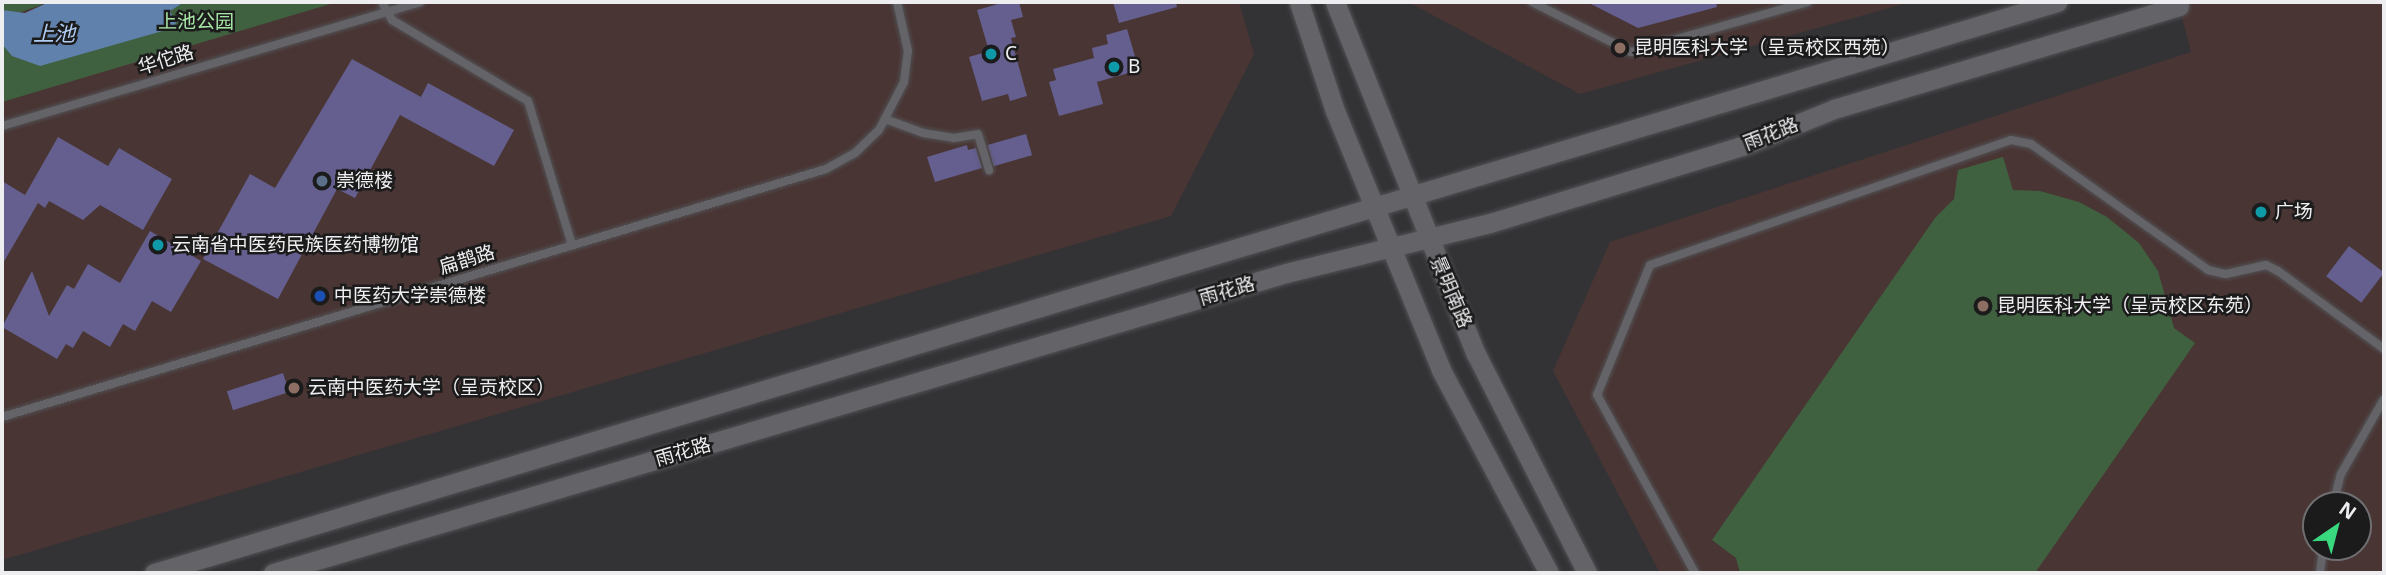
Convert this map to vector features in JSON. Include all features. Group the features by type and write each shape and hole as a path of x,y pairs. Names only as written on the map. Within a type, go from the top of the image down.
{"street":[{"name":"景明南路","path":"1299,2 1373,207 1441,370 1549,573"},
{"name":"景明南路","path":"1335,2 1476,354 1587,573"},
{"name":"雨花路","path":"154,573 2057,2"},
{"name":"雨花路","path":"273,573 1389,246 1490,223 1745,145 1834,109 2179,6"}],"lane":[{"path":"382,2 384,12 528,101 572,245"},
{"name":"华佗路","path":"2,125 420,2"},
{"name":"扁鹊路","path":"2,417 825,169 855,153 886,119 904,82 908,51 897,2"},
{"path":"1532,2 1631,52 1808,2"},
{"path":"886,119 923,133 954,138 978,134 989,170"},
{"path":"1695,573 1597,395 1650,265 2011,140 2031,144 2208,270 2225,274 2266,265 2384,349"},
{"path":"2337,491 2341,474 2384,399"}],"shaded area":[{"name":"云南中医药大学（呈贡校区）","path":"2,2 1239,2 1254,54 1171,216 2,560"},
{"name":"昆明医科大学（呈贡校区西苑）","path":"1408,2 1911,2 1580,94"},
{"name":"昆明医科大学（呈贡校区东苑）","path":"2178,2 2384,2 2384,573 1660,573 1553,371 1610,242 2191,52"}],"green space":[{"path":"2,2 49,2 16,14 2,10"},
{"name":"上池公园","path":"180,2 337,2 2,102 2,44 170,11"},
{"path":"2003,157 2013,190 2040,191 2079,202 2107,217 2139,243 2158,271 2174,328 2195,343 2035,573 1740,573 1736,558 1712,540 1935,218 1954,199 1958,170"}],"water":[{"name":"上池","path":"49,2 181,4 170,11 176,23 173,28 40,66 12,56 2,44 2,10 25,13"}],"building":[{"name":"C","path":"1005,2 1019,2 1023,17 1011,20 1016,37 1011,38 1027,96 1010,101 1008,94 982,101 969,57 989,51 977,10"},
{"path":"1113,2 1176,2 1177,7 1119,23"},
{"path":"1587,2 1716,2 1717,7 1638,28"},
{"name":"B","path":"1127,29 1139,70 1097,82 1103,104 1059,116 1049,82 1056,80 1053,69 1094,58 1092,48 1108,44 1106,35"},
{"name":"崇德楼","path":"352,59 421,97 428,83 514,130 494,166 400,115 355,198 337,189 278,299 203,259 250,174 275,188"},
{"path":"1026,134 1032,155 994,166 988,145"},
{"path":"58,137 108,166 119,148 172,179 143,230 100,205 83,220 49,201 45,208 38,203 2,265 2,181 25,195"},
{"path":"967,145 968,150 976,148 982,168 935,182 927,157"},
{"path":"150,231 201,261 171,312 152,301 135,331 123,324 110,347 83,331 73,348 66,344 57,359 2,327 32,271 49,316 67,285 74,289 88,264 120,283"},
{"path":"2349,246 2384,272 2361,303 2326,276"},
{"path":"283,373 289,392 233,410 227,391"}],"place":[{"name":"昆明医科大学（呈贡校区西苑）","path":"1620,48"},
{"name":"C","path":"991,54"},
{"name":"B","path":"1114,67"},
{"name":"崇德楼","path":"322,181"},
{"name":"广场","path":"2261,212"},
{"name":"云南省中医药民族医药博物馆","path":"158,245"},
{"name":"中医药大学崇德楼","path":"320,296"},
{"name":"昆明医科大学（呈贡校区东苑）","path":"1983,306"},
{"name":"云南中医药大学（呈贡校区）","path":"294,388"}]}
